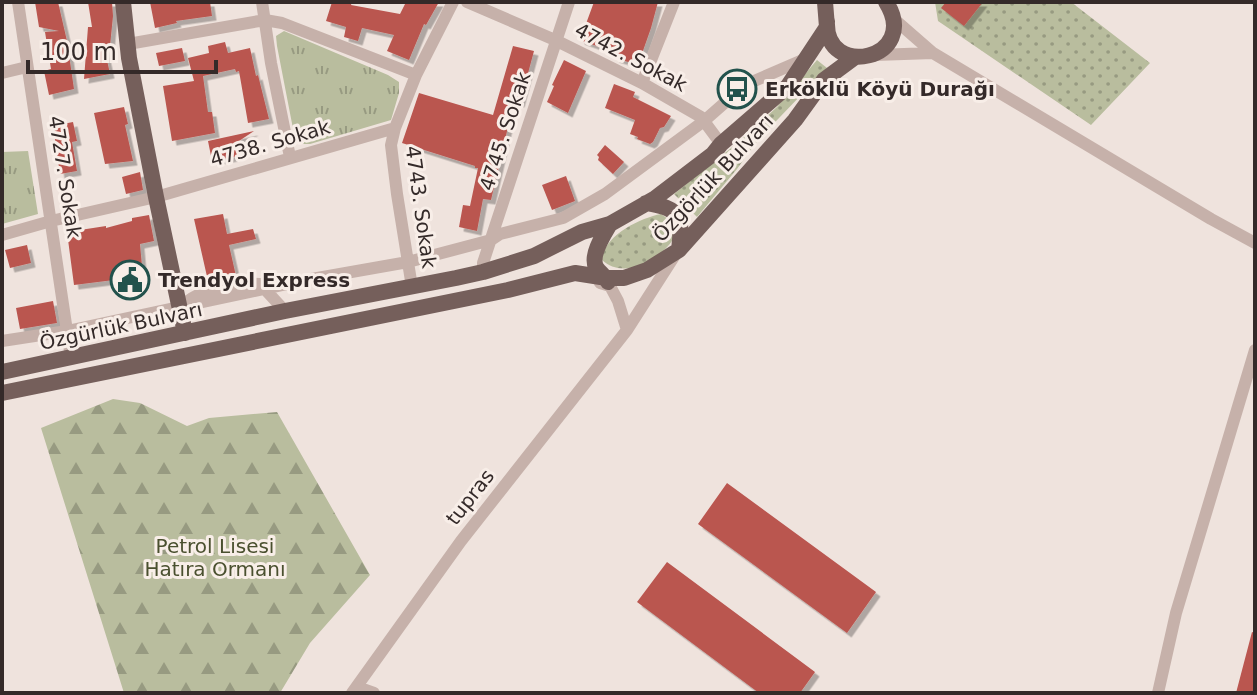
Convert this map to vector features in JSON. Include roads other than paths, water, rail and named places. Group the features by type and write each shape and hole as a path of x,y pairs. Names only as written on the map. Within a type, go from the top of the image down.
{"main road":[{"path":"123,2 156,197 185,333"},
{"path":"825,2 827,27 833,44 839,50 865,58 884,49 894,30 894,19 886,2"},
{"name":"Özgürlük Bulvarı","path":"2,372 483,272 534,256 582,232 610,224 646,203 713,154 788,86 827,27 828,16 835,2"},
{"path":"894,19 902,2"},
{"name":"Özgörlük Bulvarı","path":"575,273 608,282 647,270 679,250 795,120 824,80 855,57"},
{"path":"646,203 667,207 676,214 681,232 679,250"},
{"path":"608,282 594,258 610,224"},
{"name":"Özgürlük Bulvarı","path":"2,393 508,290 575,273"}],"street":[{"name":"4727. Sokak","path":"18,2 71,358"},
{"path":"262,2 290,157"},
{"name":"4743. Sokak","path":"412,287 391,145 416,75 453,2"},
{"name":"4742. Sokak","path":"467,2 555,40 642,83 701,117 721,144"},
{"name":"4745. Sokak","path":"483,272 483,263 569,2"},
{"path":"642,83 674,2"},
{"path":"894,19 933,53 1255,243"},
{"path":"128,44 265,20 282,23 416,75"},
{"path":"875,55 933,53"},
{"path":"264,289 408,262 563,218 616,186 704,121 745,85 808,58"},
{"path":"2,73 27,67"},
{"name":"4738. Sokak","path":"2,235 156,197 395,128"},
{"name":"tupras","path":"355,690 461,541 627,330 679,250"},
{"path":"608,282 627,330"},
{"path":"2,341 180,307 197,293 240,283 260,284 285,311"},
{"path":"1158,693 1176,613 1255,350"},
{"path":"355,690 374,693"}],"place":[{"name":"Erköklü Köyü Durağı","path":"737,89"},
{"name":"Trendyol Express","path":"130,280"}],"park label":[{"name":"Petrol Lisesi Hatıra Ormanı","path":"215,558"}]}
